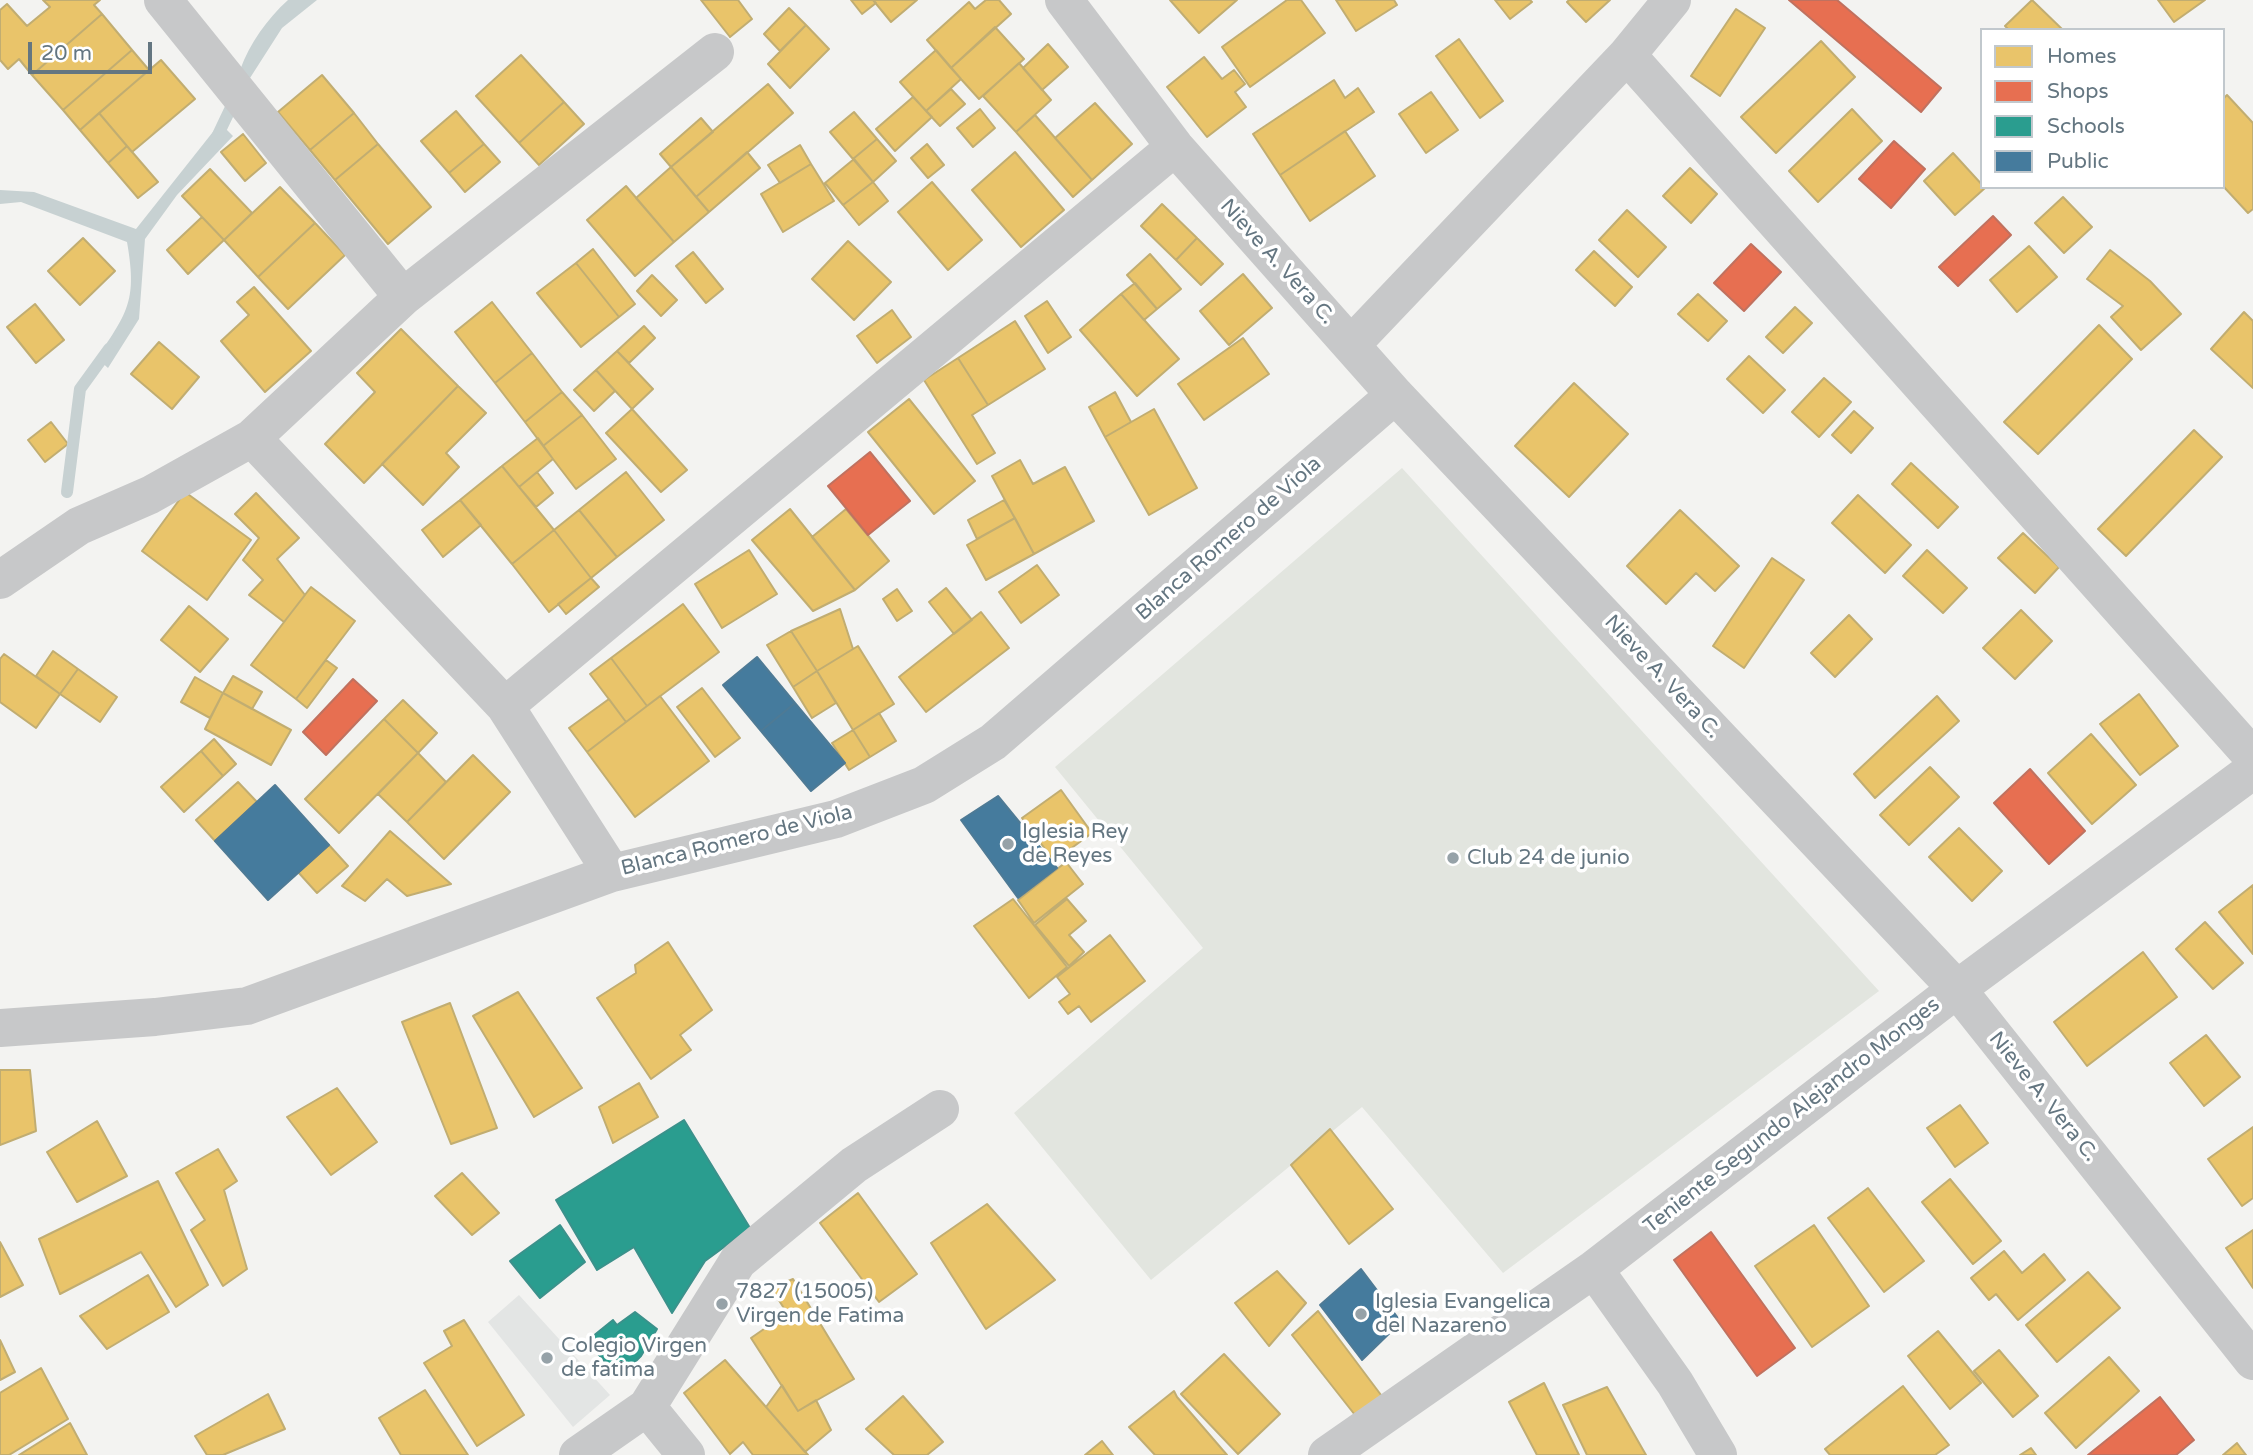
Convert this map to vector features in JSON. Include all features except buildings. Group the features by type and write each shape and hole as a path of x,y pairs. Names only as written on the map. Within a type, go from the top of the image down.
{"street":[{"path":"163,0 403,297"},
{"name":"Nieve A. Vera C.","path":"1064,0 1175,147 1395,395 1957,989 2253,1361"},
{"path":"1351,345 1627,55 1672,0"},
{"path":"0,580 79,526 150,495 252,438 403,297 715,52"},
{"path":"1627,55 2253,757"},
{"path":"505,706 1175,147"},
{"name":"Blanca Romero de Viola","path":"0,1028 155,1017 247,1006 612,873 836,819 924,785 993,742 1395,395"},
{"path":"252,438 505,706 612,873"},
{"name":"Teniente Segundo Alejandro Monges","path":"1327,1455 1594,1269 1957,989 2253,770"},
{"path":"578,1455 647,1408 738,1261 854,1165 940,1109"},
{"path":"1594,1269 1675,1383 1718,1455"},
{"path":"647,1408 687,1455"}],"shaded area":[{"path":"288,0 317,0 282,28 250,78 240,70 249,50 266,23"},
{"path":"220,123 233,136 177,195 145,239 139,319 108,368 97,358 117,328 128,304 131,278 127,242 21,202 0,204 0,190 34,192 136,229"},
{"path":"1402,468 1879,991 1503,1273 1362,1107 1151,1280 1014,1113 1203,948 1055,767"},
{"name":"Colegio Virgen de fatima","path":"519,1295 610,1395 573,1427 488,1322"}],"waterway":[{"path":"216,139 235,99"},
{"path":"67,492 80,389 109,349"}],"place":[{"name":"Iglesia Rey de Reyes","path":"1008,844"},
{"name":"Club 24 de junio","path":"1453,858"},
{"name":"7827 (15005) Virgen de Fatima","path":"722,1304"},
{"name":"Iglesia Evangelica del Nazareno","path":"1361,1314"},
{"name":"Colegio Virgen de fatima","path":"547,1358"}]}
